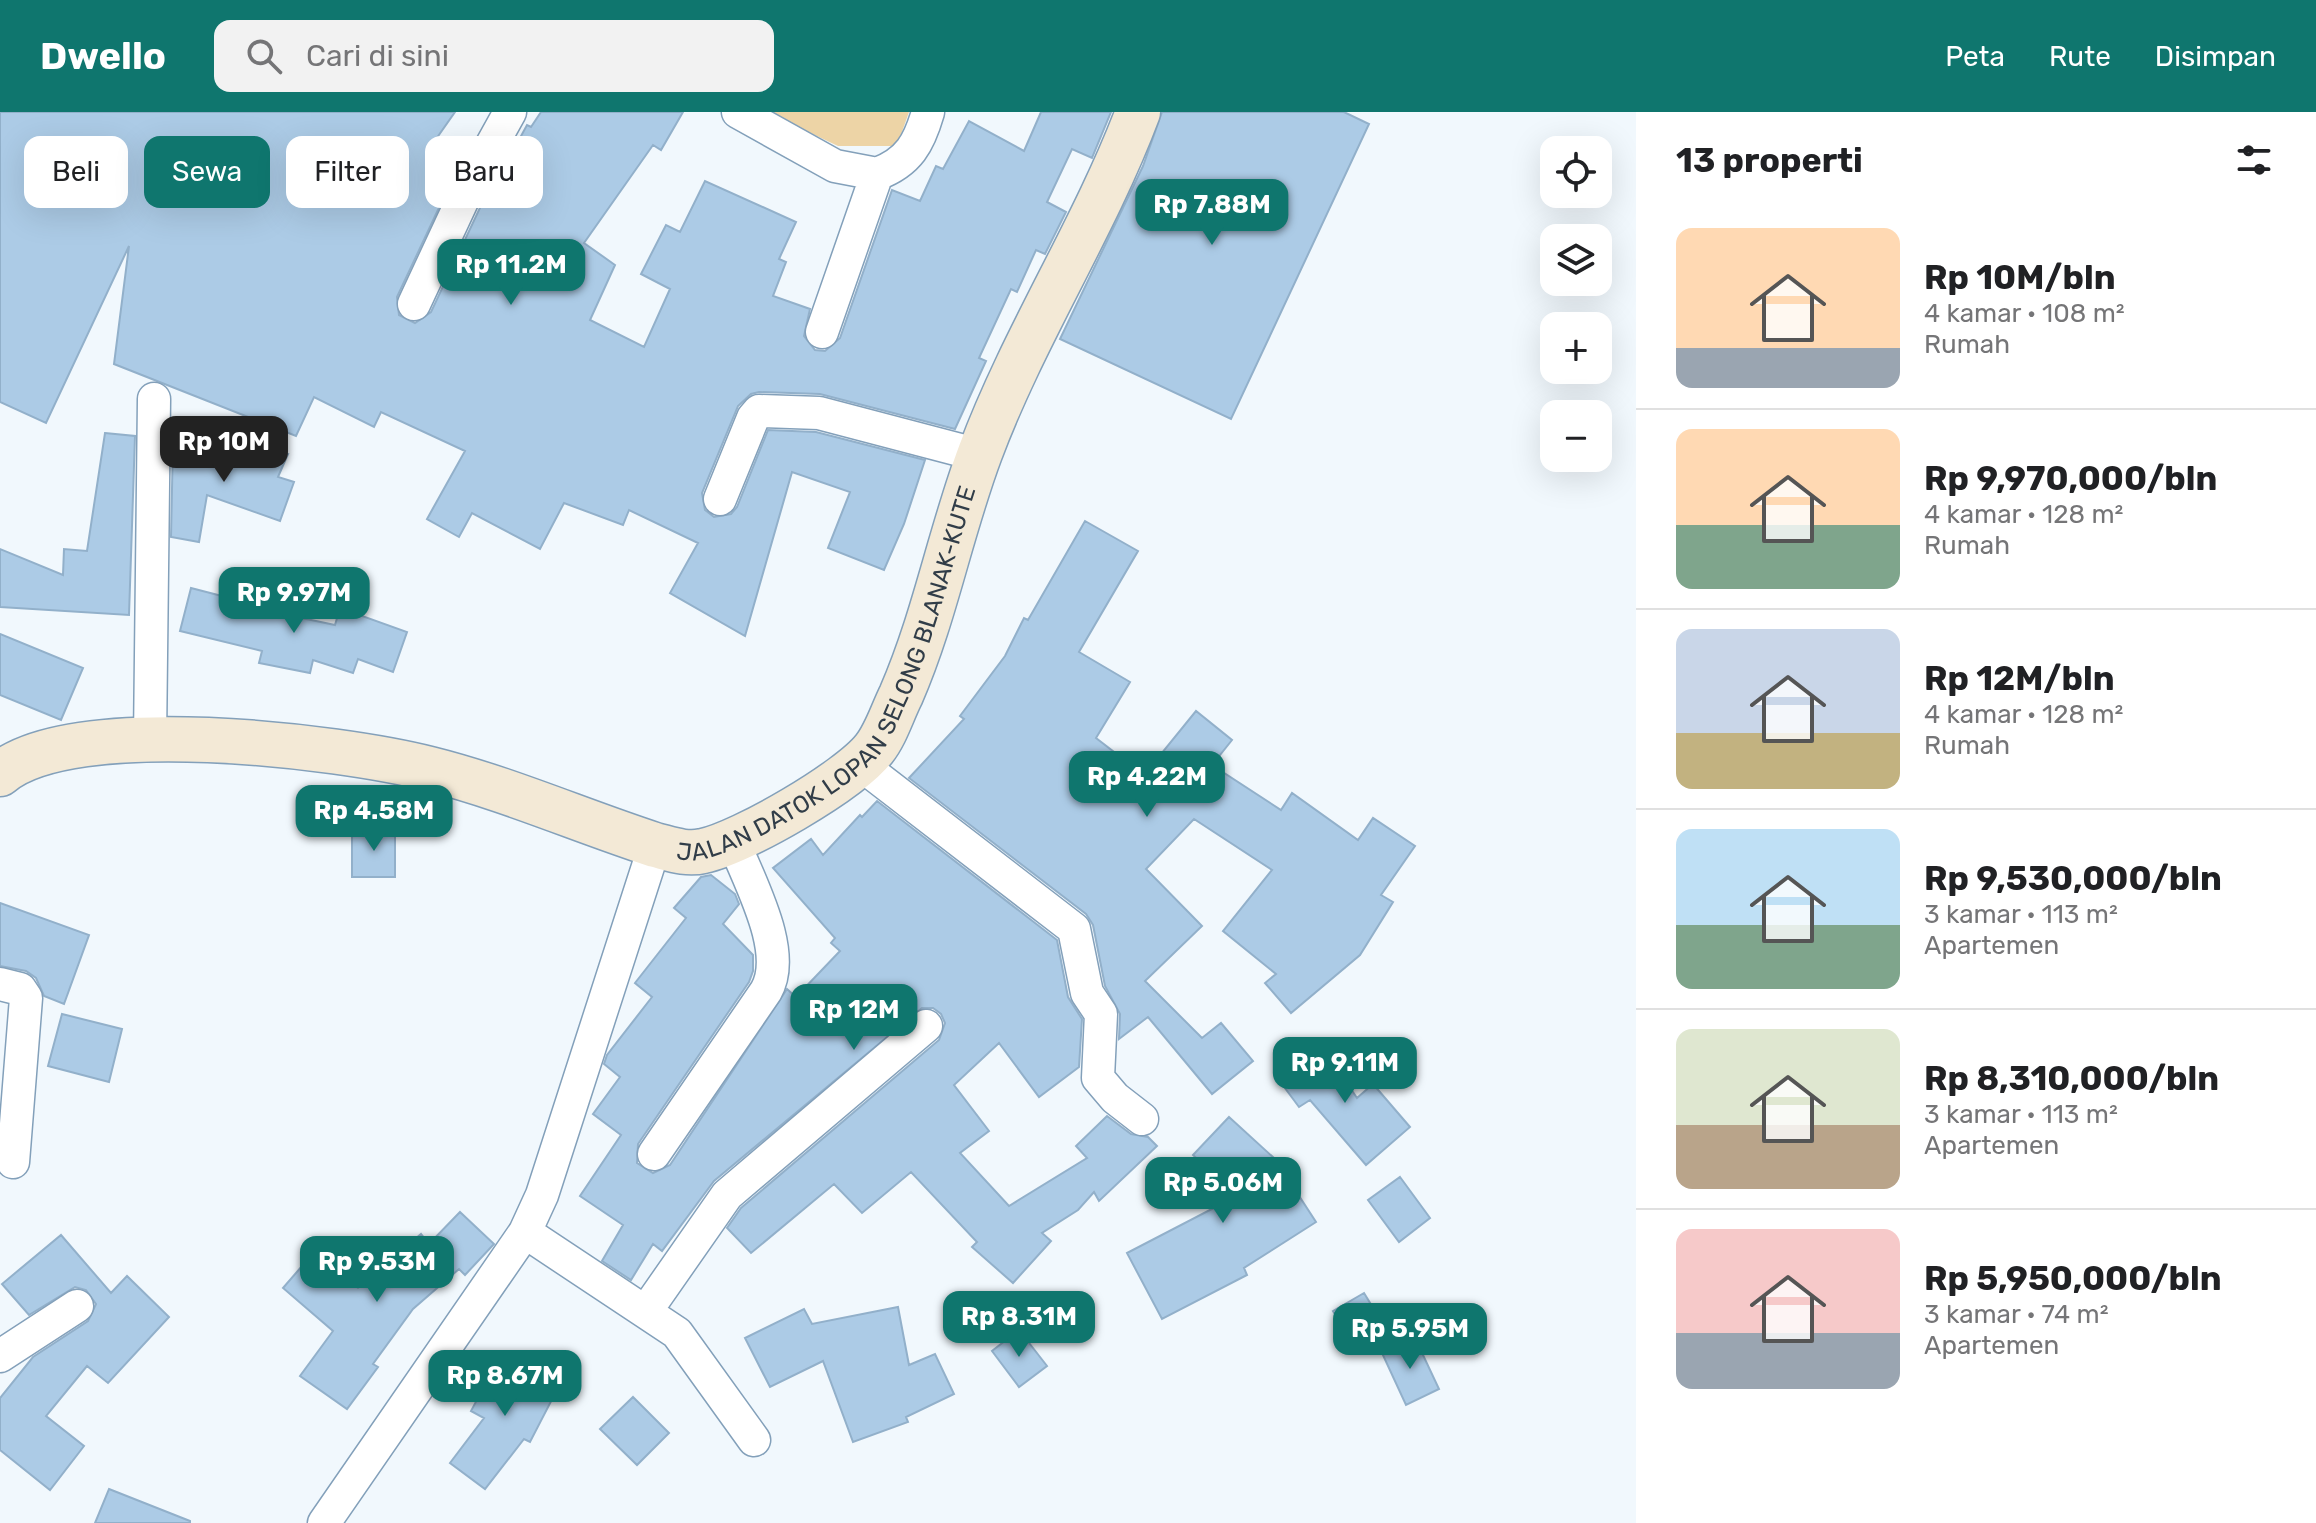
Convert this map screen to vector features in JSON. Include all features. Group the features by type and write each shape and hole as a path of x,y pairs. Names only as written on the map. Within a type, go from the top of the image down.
{"street":[{"path":"414,304 469,186 510,112"},
{"path":"738,112 835,166 877,174 909,156 920,141 928,112"},
{"name":"JALAN DATOK LOPAN SELONG BLANAK-KUTE","path":"0,774 21,759 43,751 122,740 281,746 430,769 655,845 693,853 733,840 795,807 860,764 883,735 920,652 979,455 1017,362 1123,151 1138,112"},
{"path":"822,332 877,174"},
{"path":"150,741 154,399"},
{"path":"720,499 753,418 759,411 819,413 979,455"},
{"path":"860,764 1074,929 1087,993 1101,1014 1098,1078 1105,1089 1142,1119"},
{"path":"654,1154 766,991 774,970 774,947 733,840"},
{"path":"324,1523 525,1232 542,1195 655,845"},
{"path":"0,984 20,989 26,998 13,1162"},
{"path":"646,1311 727,1195 926,1026"},
{"path":"525,1232 677,1333 754,1440"},
{"path":"0,1356 77,1306"}],"shaded area":[{"path":"766,112 909,112 897,146 838,146"}],"building":[{"path":"0,112 455,112 438,136 425,136 425,208 439,208 397,297 399,315 415,323 431,312 480,208 543,208 543,136 521,136 527,125 531,127 541,112 683,112 661,150 653,145 584,243 615,265 590,320 644,347 670,289 641,274 666,225 680,232 705,181 796,222 779,259 786,262 773,296 810,309 804,336 815,350 825,351 840,338 892,190 920,201 936,166 943,169 969,121 1024,151 1041,112 1111,112 1092,158 1072,149 1047,202 1066,212 1045,254 1036,250 1017,292 1011,289 979,358 986,361 955,429 820,394 759,392 751,394 738,406 702,493 705,510 714,517 731,514 737,507 768,430 816,432 925,460 904,524 884,570 828,548 850,492 792,472 745,636 670,593 698,543 629,510 623,525 564,503 540,549 472,513 459,537 427,519 465,451 381,412 374,427 314,397 296,436 114,364 129,246 46,423 0,402"},
{"path":"1162,112 1344,112 1369,124 1231,419 1060,339 1143,166"},
{"path":"105,433 135,436 129,615 0,607 0,549 63,575 64,549 87,551"},
{"path":"173,441 288,454 278,477 294,482 280,521 207,495 199,542 171,537"},
{"path":"1085,521 1138,551 1079,652 1130,682 1096,738 1144,775 1196,711 1232,740 1212,765 1281,810 1292,793 1358,840 1373,818 1415,846 1381,895 1393,902 1360,955 1291,1013 1265,983 1276,974 1223,931 1272,870 1194,819 1146,869 1202,926 1145,981 1202,1038 1221,1023 1253,1061 1212,1094 1148,1017 1119,1039 1120,1014 1105,986 1093,925 1086,914 909,778 964,719 960,716 1005,656 1024,618 1028,620"},
{"path":"191,588 245,602 244,606 335,625 340,608 407,632 393,672 358,659 353,673 313,660 310,673 259,663 262,651 180,631"},
{"path":"0,634 83,668 61,720 0,695"},
{"path":"877,801 1057,940 1068,997 1082,1019 1079,1067 1039,1097 999,1043 954,1085 989,1131 960,1153 1009,1206 1087,1158 1076,1146 1107,1116 1131,1134 1148,1137 1157,1146 1099,1201 1094,1192 1078,1210 1042,1233 1051,1241 1013,1283 972,1247 977,1242 911,1172 862,1213 834,1184 751,1253 727,1228 741,1208 939,1040 945,1023 941,1014 933,1008 922,1008 714,1181 662,1251 653,1244 631,1280 602,1261 623,1225 580,1196 621,1135 593,1114 620,1077 604,1064 607,1055 652,997 635,983 686,918 674,908 701,877 711,875 735,894 739,904 723,924 753,955 753,971 749,982 638,1144 637,1163 653,1173 670,1165 787,989 796,997 840,951 831,943 835,938 773,868 811,839 823,855"},
{"path":"352,829 395,829 395,877 352,877"},
{"path":"0,903 89,935 64,1004 44,996 36,978 26,971 0,966"},
{"path":"62,1014 122,1029 109,1082 48,1066"},
{"path":"1322,1046 1357,1098 1373,1084 1410,1127 1366,1165 1310,1100 1299,1107 1276,1076"},
{"path":"1229,1117 1275,1159 1316,1222 1244,1268 1247,1275 1162,1319 1127,1253 1237,1196 1193,1155"},
{"path":"1400,1177 1430,1218 1399,1242 1368,1200"},
{"path":"460,1212 494,1244 465,1275 459,1269 413,1309 373,1364 378,1367 347,1409 300,1376 333,1331 283,1288 315,1251 358,1288 421,1234 429,1244"},
{"path":"61,1235 111,1293 127,1276 169,1317 108,1383 87,1366 46,1416 84,1446 50,1490 0,1450 0,1398 33,1357 88,1321 96,1304 86,1290 75,1287 29,1315 2,1284"},
{"path":"1364,1293 1386,1329 1355,1347 1333,1311"},
{"path":"898,1307 909,1365 935,1354 954,1394 906,1417 908,1422 853,1442 823,1361 770,1387 745,1338 804,1309 812,1324"},
{"path":"1019,1330 1047,1366 1019,1387 992,1351"},
{"path":"1415,1338 1439,1389 1406,1405 1382,1353"},
{"path":"502,1353 560,1384 530,1442 524,1439 485,1489 450,1463 484,1418 471,1411"},
{"path":"633,1397 669,1433 637,1465 600,1429"},
{"path":"109,1489 190,1521 190,1523 95,1523"}]}
